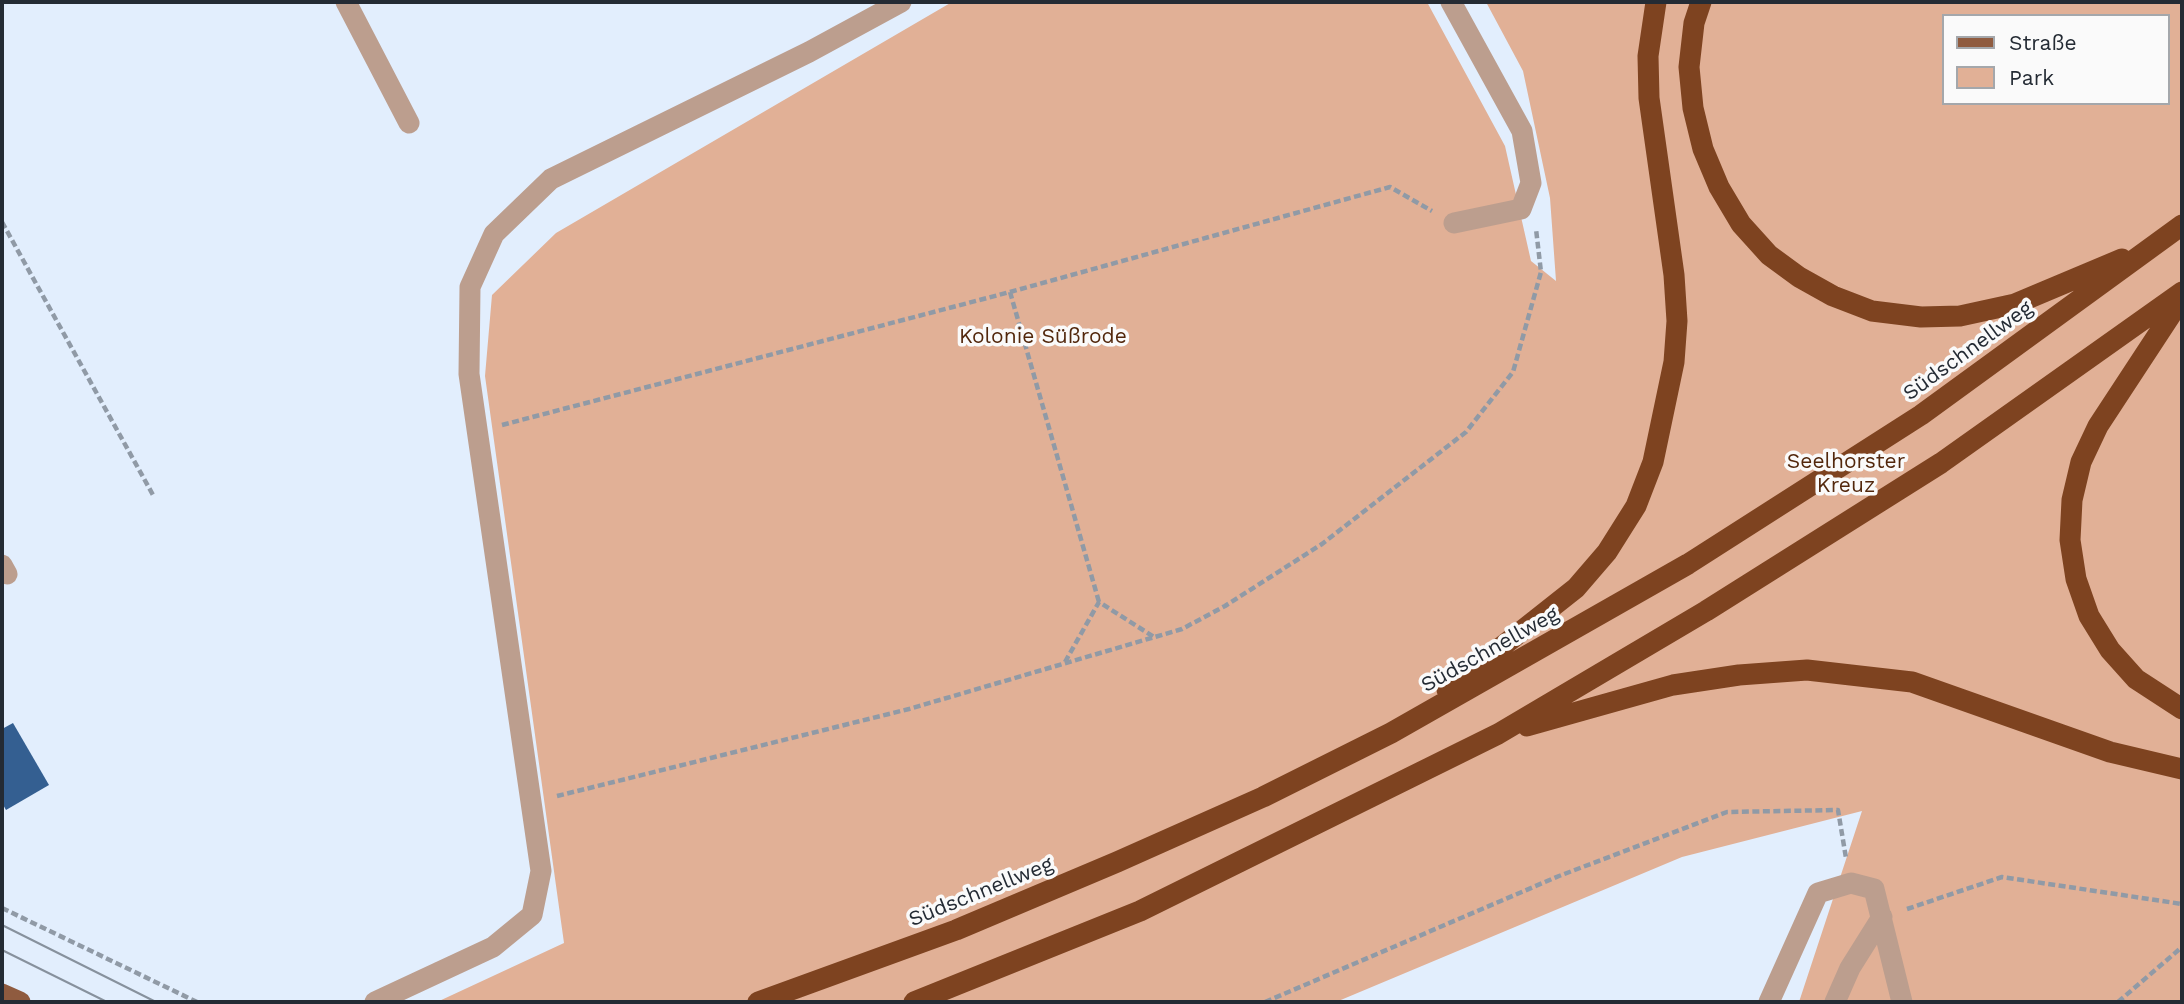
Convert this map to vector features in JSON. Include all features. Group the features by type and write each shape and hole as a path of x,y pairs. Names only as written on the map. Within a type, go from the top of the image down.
{"highway":[{"path":"1391,733 1576,588 1607,552 1636,506 1653,462 1674,362 1677,321 1674,275 1649,98 1648,56 1656,2"},
{"path":"1701,2 1694,23 1689,67 1693,108 1703,149 1719,187 1741,224 1769,255 1833,296 1872,311 1920,317 1960,316 2015,304 2160,243"},
{"name":"Südschnellweg","path":"758,1002 956,930 1105,867 1263,797 1391,733 1699,557 1921,415 2182,225"},
{"path":"914,1002 1140,911 1498,734 1706,611 1941,463 2182,292"},
{"path":"2182,298 2093,438 2081,462 2072,500 2070,540 2076,579 2089,616 2110,650 2136,679 2182,709"},
{"path":"1498,734 1673,685 1739,675 1807,670 1912,682 2110,752 2182,769"}],"main road":[{"path":"2,994 20,1002"}],"lane":[{"path":"346,2 409,123"},
{"path":"375,1002 493,947 532,915 541,871 469,374 470,287 494,234 551,179 809,52 901,2"},
{"path":"1451,2 1522,131 1531,183 1521,209 1454,223"},
{"path":"1769,1002 1818,893 1851,883 1874,889 1902,1002"},
{"path":"1835,1002 1850,968 1882,917"}],"path":[{"path":"476,432 1010,292 1391,187 1454,223"},
{"path":"533,802 909,709 1155,638 1182,629 1225,606 1322,544 1466,432 1513,372 1539,287 1541,272 1536,229 1521,209"},
{"path":"2,222 153,495"},
{"path":"1010,292 1099,601 1155,638"},
{"path":"1065,663 1099,601"},
{"path":"1265,1002 1559,876 1727,811 1838,810 1851,883"},
{"path":"1882,917 2002,877 2182,904"},
{"path":"2,908 197,1002"},
{"path":"2118,1002 2182,947"}],"green space":[{"path":"952,2 1427,2 1505,146 1531,261 1556,281 1550,198 1523,71 1486,2 2182,2 2182,1002 1799,1002 1862,811 1682,857 1336,1002 437,1002 564,943 485,376 492,295 556,233"}],"building":[{"path":"13,723 49,785 6,810 2,803 2,729"}],"tram line":[{"path":"2,925 156,1002"},
{"path":"2,950 107,1002"}],"park label":[{"name":"Kolonie Süßrode","path":"1043,337"},
{"name":"Seelhorster Kreuz","path":"1846,474"}]}
